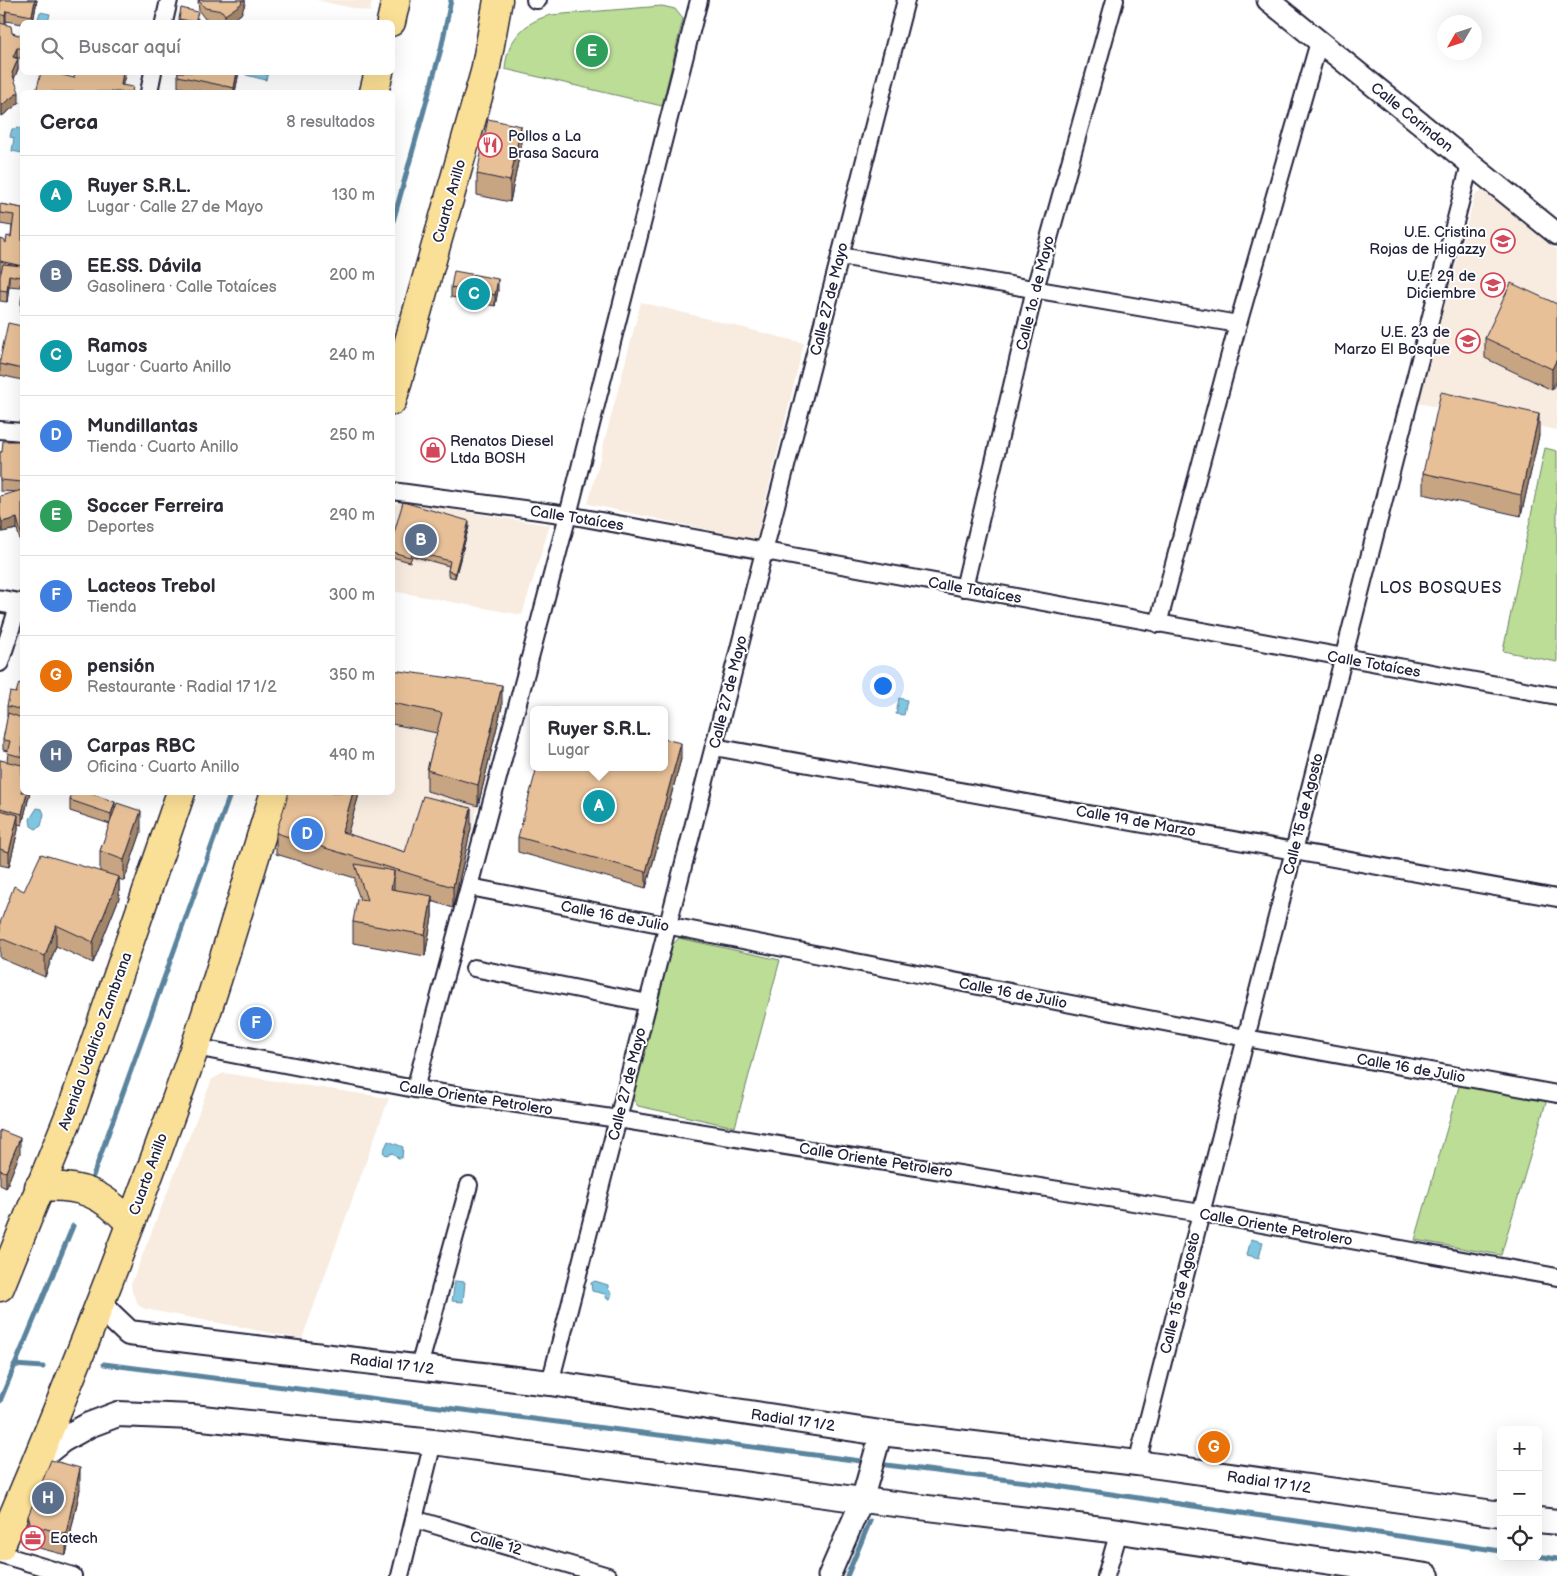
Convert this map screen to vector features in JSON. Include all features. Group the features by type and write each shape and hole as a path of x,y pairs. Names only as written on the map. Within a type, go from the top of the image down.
{"highway":[{"path":"391,20 396,0"},
{"name":"Cuarto Anillo","path":"395,390 485,72 498,0"},
{"path":"374,90 378,75"},
{"name":"Avenida Udalrico Zambrana","path":"0,1287 73,1106 181,795"},
{"name":"Cuarto Anillo","path":"0,1547 11,1499 38,1459 101,1300 121,1214 195,1047 274,795"},
{"path":"39,1187 69,1186 100,1197 121,1214"}],"main road":[{"name":"Radial 17 1/2","path":"101,1300 108,1313 129,1332 550,1383 881,1433 1137,1463 1497,1513"},
{"path":"38,1459 62,1440 89,1425 118,1414 192,1416 433,1442 862,1500 1119,1531 1427,1576"},
{"path":"1542,1520 1557,1522"}],"street":[{"path":"164,20 169,0"},
{"path":"415,1090 470,887 513,696 568,516 699,0"},
{"name":"Calle 27 de Mayo","path":"550,1383 906,0"},
{"name":"Calle 1o. de Mayo","path":"964,588 1035,289 1115,0"},
{"name":"Calle Corindon","path":"1268,0 1557,234"},
{"path":"1158,624 1238,324 1319,42"},
{"path":"149,90 152,75"},
{"name":"Calle 15 de Agosto","path":"1137,1463 1470,164"},
{"path":"840,256 1238,324"},
{"path":"0,430 20,432"},
{"name":"Calle Totaíces","path":"395,491 568,516 1557,696"},
{"path":"0,663 14,603"},
{"name":"Calle 19 de Marzo","path":"714,747 1557,898"},
{"name":"Calle 16 de Julio","path":"470,887 1246,1038 1557,1094"},
{"path":"474,968 648,1003"},
{"name":"Calle Oriente Petrolero","path":"195,1047 415,1090 618,1118 1201,1213 1557,1277"},
{"path":"419,1367 470,1185"},
{"path":"829,1576 862,1500 881,1433"},
{"path":"400,1576 433,1442"},
{"name":"Calle 12","path":"414,1519 608,1576"},
{"path":"1106,1576 1119,1531"},
{"path":"0,1554 73,1576"}],"shaded area":[{"path":"316,0 372,0 370,12"},
{"path":"1485,189 1557,250 1557,430 1417,403 1475,195"},
{"path":"641,302 804,343 756,540 588,504"},
{"path":"400,502 550,525 522,615 395,591 395,505"},
{"path":"395,691 502,706 453,908 276,854 295,795 395,795"},
{"path":"224,1073 389,1098 302,1339 145,1309 139,1306 132,1292 131,1284 212,1079"}],"green space":[{"path":"662,6 675,9 683,19 662,106 505,69 506,59 513,41 532,22 541,18 551,15"},
{"path":"1545,448 1557,451 1557,662 1503,651"},
{"path":"679,938 780,960 735,1127 638,1106 629,1094 668,954 671,946"},
{"path":"1462,1076 1549,1092 1501,1255 1415,1240"}],"water":[{"path":"40,12 50,14 48,20 38,20"},
{"path":"246,75 267,75 266,80"},
{"path":"20,128 20,153 12,151 14,138 10,137 12,129"},
{"path":"899,698 907,700 904,715 896,714"},
{"path":"37,808 42,809 44,814 41,826 36,829 31,826 30,819"},
{"path":"388,1141 403,1147 402,1158 398,1158 393,1153 386,1155 383,1152"},
{"path":"1251,1239 1263,1242 1259,1258 1247,1255"},
{"path":"455,1281 465,1282 463,1302 452,1301"},
{"path":"595,1281 608,1285 608,1289 612,1294 610,1299 607,1299 605,1294 592,1291 591,1283"}],"building":[{"path":"0,0 35,0 32,16 6,11 5,16 0,14"},
{"path":"200,0 242,0 241,4 225,15 222,11 205,8"},
{"path":"181,8 198,12 196,20 179,19"},
{"path":"0,23 11,26 12,33 20,35 20,48 17,48 13,57 18,59 12,73 19,92 2,105 0,103"},
{"path":"40,75 62,75 74,78 74,75 123,75 121,85 133,87 132,90 36,90"},
{"path":"178,75 236,75 234,88"},
{"path":"488,119 521,126 510,181 477,174"},
{"path":"0,204 20,208 20,266 0,261 0,239 6,243 7,236 11,237 14,215 0,213"},
{"path":"3,264 20,266 20,277 9,275 7,291 0,290 0,276"},
{"path":"454,271 498,279 495,295 451,287"},
{"path":"1511,283 1557,304 1557,359 1552,369 1485,338"},
{"path":"8,323 20,326 20,369 0,364"},
{"path":"1441,392 1539,414 1521,495 1423,473"},
{"path":"3,441 20,441 20,482 0,480 0,452 2,452"},
{"path":"20,491 20,529 17,518 2,522 0,496"},
{"path":"403,502 469,521 455,573 448,571 450,561 412,551 410,557 395,553 395,530"},
{"path":"395,670 502,685 478,785 427,770 442,713 395,704"},
{"path":"20,683 20,709 7,706 10,692 16,693"},
{"path":"8,713 20,717 20,756 7,753 10,741 3,740"},
{"path":"668,740 681,743 646,872 518,837 536,771 668,771"},
{"path":"0,760 20,765 20,795 26,795 22,814 0,808"},
{"path":"71,795 95,795 115,802 111,814 70,800"},
{"path":"288,795 352,795 342,832 405,852 423,796 471,808 453,887 276,833"},
{"path":"117,803 141,811 124,860 100,851"},
{"path":"0,810 18,815 9,852 0,849"},
{"path":"41,854 119,877 93,942 56,925 45,956 0,938 0,923 14,886 24,891"},
{"path":"355,864 394,871 391,889 432,896 425,935 353,922 357,899 367,900"},
{"path":"0,1130 20,1138 6,1172 0,1170"},
{"path":"51,1460 80,1468 66,1534 31,1525 28,1516"}],"waterway":[{"path":"395,214 441,49 451,0"},
{"path":"93,1176 230,795"},
{"path":"0,1401 73,1226"},
{"path":"104,1364 861,1461"},
{"path":"14,1365 43,1367"},
{"path":"886,1465 1043,1484 1497,1550"},
{"path":"847,1576 870,1521"},
{"path":"1542,1557 1557,1559"}],"place":[{"name":"Soccer Ferreira","path":"592,51"},
{"name":"Pollos a La Brasa Sacura","path":"490,145"},
{"name":"U.E. Cristina Rojas de Higazzy","path":"1503,241"},
{"name":"U.E. 29 de Diciembre","path":"1493,285"},
{"name":"Ramos","path":"474,294"},
{"name":"U.E. 23 de Marzo El Bosque","path":"1468,341"},
{"name":"Renatos Diesel Ltda BOSH","path":"433,450"},
{"name":"EE.SS. Dávila","path":"421,540"},
{"name":"Ruyer S.R.L.","path":"599,806"},
{"name":"Mundillantas","path":"307,834"},
{"name":"Lacteos Trebol","path":"256,1023"},
{"name":"pensión","path":"1214,1447"},
{"name":"Carpas RBC","path":"48,1498"},
{"name":"Eatech","path":"33,1538"}],"district":[{"name":"LOS BOSQUES","path":"1441,587"}]}
